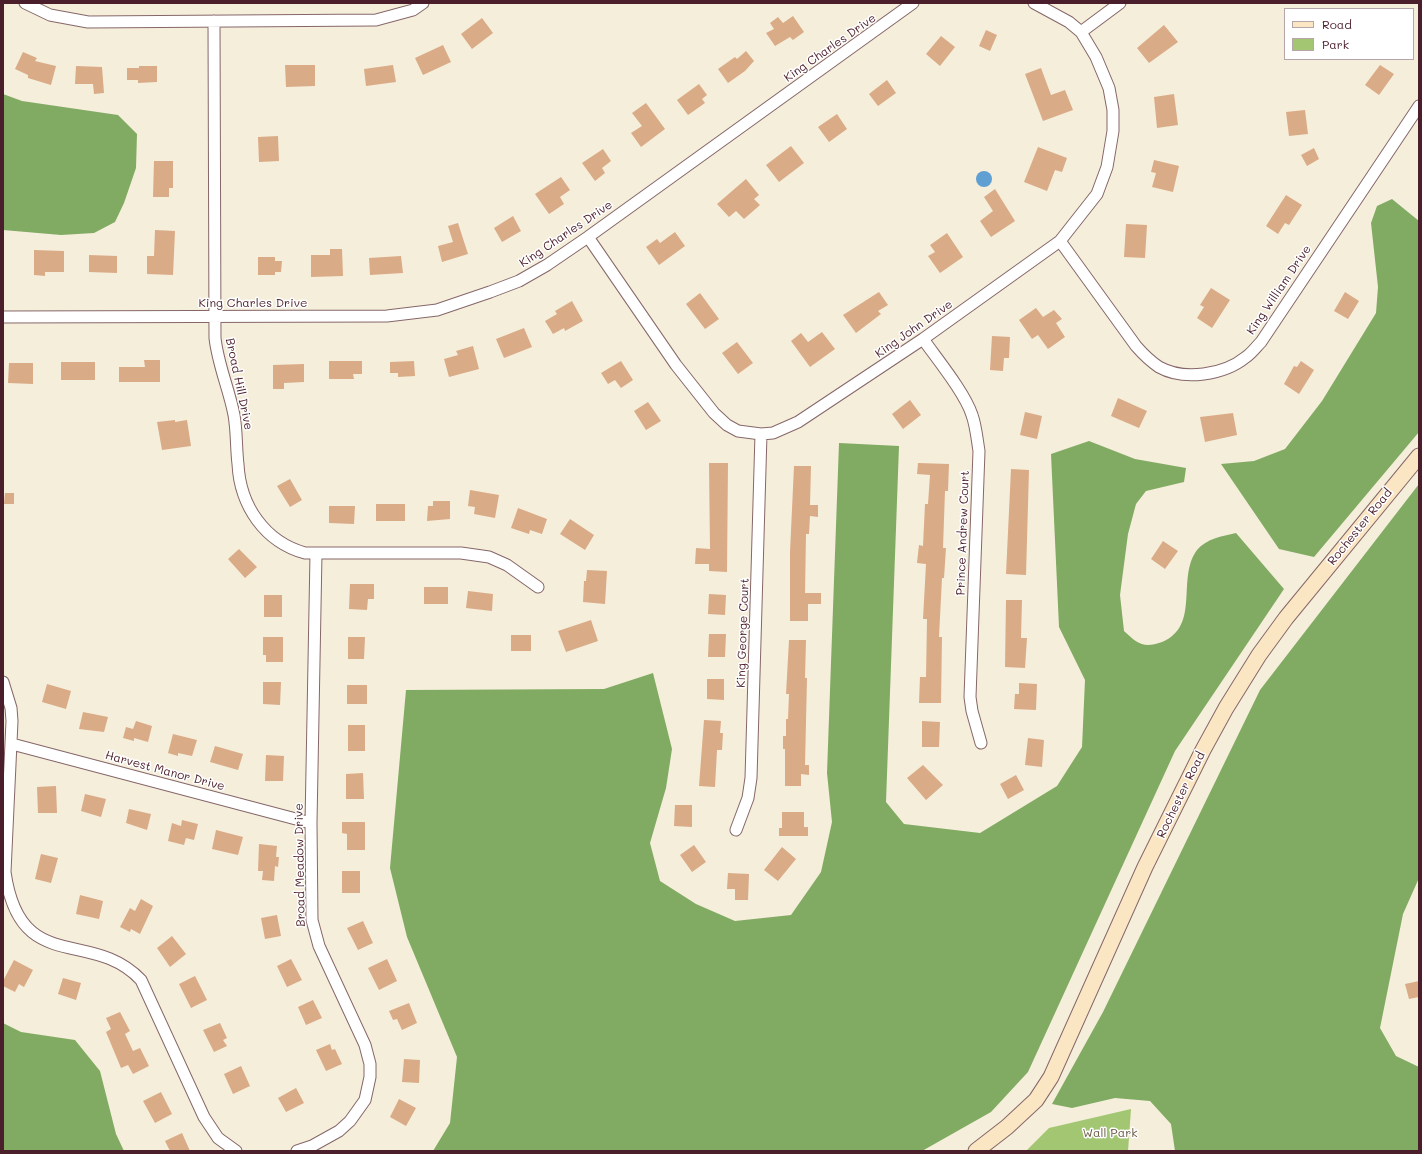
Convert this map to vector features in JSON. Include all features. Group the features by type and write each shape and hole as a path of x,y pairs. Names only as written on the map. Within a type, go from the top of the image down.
{"street":[{"path":"26,3 50,16 88,22 376,20 413,10 423,3"},
{"name":"King Charles Drive","path":"3,317 387,316 437,310 519,281 547,265 913,3"},
{"name":"King John Drive","path":"588,237 676,365 714,413 727,425 738,431 761,434 773,433 798,422 923,339 1060,241 1090,205 1097,194 1107,167 1113,131 1113,110 1109,88 1096,57 1081,32 1069,22 1034,3"},
{"path":"1081,32 1120,3"},
{"name":"Broad Hill Drive","path":"214,21 214,316 217,354 232,402 237,436 238,466 242,488 257,521 269,535 295,550 316,554 461,553 489,557 507,565 538,587"},
{"name":"King William Drive","path":"1060,241 1136,346 1150,360 1160,367 1184,375 1219,371 1246,358 1261,342 1419,106"},
{"name":"Prince Andrew Court","path":"923,339 966,402 972,414 978,439 979,451 970,697 972,711 981,743"},
{"name":"King George Court","path":"736,830 748,798 751,778 761,434"},
{"name":"Rochester Road","path":"976,1151 1007,1127 1036,1100 1051,1077 1145,867 1203,750 1226,708 1259,655 1419,456"},
{"name":"Broad Meadow Drive","path":"298,1151 312,1146 339,1131 350,1121 365,1100 370,1077 370,1064 365,1045 314,931 311,907 316,554"},
{"path":"3,682 11,708 12,744 5,872 8,891 19,917 26,926 46,941 111,960 134,972 141,980 204,1117 218,1138 236,1151"},
{"name":"Harvest Manor Drive","path":"12,744 311,823"}],"green space":[{"path":"3,94 22,101 118,115 137,134 136,168 124,203 115,222 94,233 61,235 3,230"},
{"path":"1392,199 1419,221 1419,432 1314,557 1279,549 1221,464 1254,461 1285,449 1322,401 1376,313 1378,287 1371,223 1377,206"},
{"path":"1089,441 1135,459 1186,468 1184,482 1146,491 1136,504 1128,534 1120,595 1124,631 1133,639 1141,644 1150,645 1162,642 1174,635 1181,625 1185,613 1188,574 1191,561 1201,546 1215,538 1236,533 1284,589 1175,751 1028,1072 991,1112 922,1151 433,1151 450,1123 457,1057 407,937 390,868 406,690 604,689 653,673 672,749 666,788 650,843 660,881 696,904 735,921 791,915 821,872 832,822 827,773 839,443 899,446 886,802 904,824 980,833 1057,786 1082,747 1085,680 1059,627 1051,454"},
{"path":"1419,484 1419,878 1403,914 1380,1028 1396,1056 1419,1067 1419,1151 1175,1151 1171,1124 1150,1101 1115,1098 1072,1108 1052,1104 1103,1012 1260,690"},
{"path":"3,1023 21,1032 75,1040 100,1071 116,1134 124,1151 3,1151"},
{"name":"Wall Park","path":"1131,1109 1128,1151 1026,1151 1049,1128"}],"water":[{"path":"984,171 991,176 992,179 987,186 984,187 977,182 976,179 981,172"}],"building":[{"path":"793,16 804,32 793,40 790,37 775,46 766,33 774,29 770,23 778,17 783,23"},
{"path":"482,18 493,33 472,49 461,34"},
{"path":"1164,25 1178,42 1149,63 1137,48"},
{"path":"986,30 997,35 990,51 979,46"},
{"path":"941,36 955,47 940,66 926,54"},
{"path":"443,45 451,62 423,75 415,58"},
{"path":"746,51 754,61 745,71 728,83 718,69 735,57 737,59"},
{"path":"23,52 37,58 35,61 56,66 51,85 28,78 28,75 15,69"},
{"path":"285,65 315,65 315,86 286,87"},
{"path":"393,65 396,82 366,86 364,69"},
{"path":"1380,65 1394,74 1379,95 1365,85"},
{"path":"76,66 102,67 104,93 94,94 93,84 75,84"},
{"path":"139,66 157,66 157,82 138,83 138,80 127,80 127,68 139,68"},
{"path":"1041,68 1051,95 1065,90 1073,110 1043,121 1025,74"},
{"path":"887,80 896,93 878,106 869,94"},
{"path":"699,84 707,95 702,99 705,103 688,115 677,100"},
{"path":"1174,94 1178,125 1157,128 1154,97"},
{"path":"646,103 665,129 641,147 631,133 642,126 632,113"},
{"path":"1305,110 1308,134 1289,136 1286,112"},
{"path":"837,114 847,129 829,142 818,127"},
{"path":"278,136 279,161 259,162 258,137"},
{"path":"791,146 804,163 779,182 766,165"},
{"path":"1038,147 1067,158 1062,172 1055,170 1047,191 1024,182"},
{"path":"1314,148 1319,159 1307,166 1301,155"},
{"path":"603,149 611,161 602,168 605,173 595,181 582,163"},
{"path":"1154,160 1179,166 1173,192 1152,187 1156,173 1151,172"},
{"path":"154,161 173,161 173,188 169,188 169,197 153,197"},
{"path":"561,177 570,190 560,197 564,204 549,214 535,194"},
{"path":"746,179 759,195 754,199 760,205 744,219 736,211 729,217 717,204"},
{"path":"995,189 1015,221 991,237 980,221 993,211 984,197"},
{"path":"1286,195 1302,205 1289,225 1285,223 1278,234 1266,226"},
{"path":"513,216 521,231 502,242 494,228"},
{"path":"458,223 468,254 442,262 438,246 453,242 448,226"},
{"path":"1126,224 1147,225 1145,258 1124,257"},
{"path":"155,230 175,231 173,275 147,274 147,256 154,256"},
{"path":"675,232 685,246 659,265 646,247 657,239 660,243"},
{"path":"947,233 963,257 940,273 928,256 935,252 930,245"},
{"path":"330,249 342,249 343,276 311,277 311,255 330,255"},
{"path":"34,250 64,251 64,272 45,272 45,276 34,275"},
{"path":"89,255 117,256 117,273 89,272"},
{"path":"401,256 403,273 370,275 369,258"},
{"path":"258,257 275,257 275,261 282,261 281,272 275,272 275,275 258,275"},
{"path":"1211,288 1230,300 1212,328 1197,318 1204,307 1200,305"},
{"path":"879,292 888,305 878,311 881,314 856,333 843,315"},
{"path":"1345,292 1359,301 1348,319 1334,311"},
{"path":"700,293 719,319 705,329 686,304"},
{"path":"572,301 583,321 565,331 564,328 553,334 545,321 557,314 555,311"},
{"path":"1036,308 1043,317 1054,310 1062,319 1056,323 1065,337 1048,349 1038,335 1032,339 1019,320"},
{"path":"524,328 532,347 504,358 496,339"},
{"path":"822,332 835,349 810,367 791,341 801,333 808,342"},
{"path":"992,336 1010,337 1009,358 1004,358 1003,371 990,370"},
{"path":"737,342 753,363 738,374 722,353"},
{"path":"473,346 479,369 449,377 444,359 458,355 456,351"},
{"path":"144,360 160,360 160,382 119,382 119,367 145,367"},
{"path":"329,361 362,361 362,374 353,374 354,379 329,379"},
{"path":"414,361 415,376 398,377 398,373 390,373 390,362"},
{"path":"621,361 633,380 621,388 615,380 608,384 601,373"},
{"path":"1301,361 1314,370 1299,394 1284,384 1294,366 1297,367"},
{"path":"61,362 95,362 95,380 61,380"},
{"path":"9,363 33,363 33,384 8,383"},
{"path":"304,364 304,382 284,383 284,389 273,389 273,365"},
{"path":"1118,398 1147,411 1139,428 1111,416"},
{"path":"910,400 921,415 903,429 892,414"},
{"path":"648,402 661,421 646,430 634,411"},
{"path":"1025,412 1042,416 1037,439 1020,435"},
{"path":"1233,413 1237,435 1205,442 1200,417"},
{"path":"175,420 175,422 187,420 191,446 162,450 157,422"},
{"path":"709,463 728,463 727,572 709,571 709,564 695,564 696,548 710,549"},
{"path":"918,463 949,464 948,491 945,491 943,548 946,548 944,578 942,578 939,637 942,637 941,703 919,703 920,677 926,677 927,619 923,619 926,564 917,563 919,545 923,546 925,504 928,504 930,475 917,474"},
{"path":"794,466 811,466 810,505 818,505 818,517 810,516 809,534 806,534 805,593 821,593 821,604 808,604 808,621 790,621 790,552"},
{"path":"1011,469 1029,470 1026,575 1006,574"},
{"path":"290,479 302,500 290,507 277,486"},
{"path":"470,490 499,495 495,518 474,514 475,507 468,506"},
{"path":"5,493 14,493 14,504 4,504"},
{"path":"433,501 450,501 450,519 427,521 428,506 433,506"},
{"path":"376,504 405,504 405,521 376,521"},
{"path":"329,506 355,506 354,524 329,523"},
{"path":"518,508 547,519 542,534 530,530 529,534 511,528"},
{"path":"570,519 594,535 585,550 560,534"},
{"path":"1163,541 1178,551 1165,569 1151,559"},
{"path":"239,549 257,567 245,578 228,559"},
{"path":"587,570 607,571 605,604 583,602 584,581 586,581"},
{"path":"350,584 374,584 374,599 368,599 367,610 349,609"},
{"path":"424,587 448,587 448,604 424,604"},
{"path":"468,591 493,594 492,611 466,608"},
{"path":"709,594 726,595 725,615 708,614"},
{"path":"264,595 282,595 282,617 264,617"},
{"path":"1006,600 1022,600 1021,638 1027,638 1025,668 1005,667"},
{"path":"591,620 598,641 566,652 558,631"},
{"path":"709,634 726,634 725,657 708,657"},
{"path":"511,635 531,635 531,651 511,651"},
{"path":"263,637 283,637 283,662 266,662 266,655 263,655"},
{"path":"348,637 365,637 364,659 348,659"},
{"path":"789,640 806,640 805,678 807,678 805,765 809,765 809,775 801,774 801,786 785,786 785,749 783,749 783,736 786,736 786,719 788,719 789,694 786,694"},
{"path":"707,679 724,679 724,700 707,699"},
{"path":"263,682 281,682 280,705 263,704"},
{"path":"1019,683 1037,684 1036,710 1014,709 1015,694 1019,694"},
{"path":"47,684 71,691 66,709 42,702"},
{"path":"347,685 367,685 367,704 347,704"},
{"path":"83,712 108,717 104,732 79,729"},
{"path":"704,720 721,721 720,733 723,733 722,750 717,750 715,787 699,786"},
{"path":"136,721 152,726 148,742 134,738 134,741 123,738 126,727 133,729"},
{"path":"922,721 940,722 939,747 922,747"},
{"path":"348,725 365,725 365,751 348,751"},
{"path":"173,734 197,740 192,756 178,753 178,756 168,753"},
{"path":"1028,738 1044,740 1042,767 1025,765"},
{"path":"215,746 243,754 238,770 210,762"},
{"path":"266,755 284,756 283,781 265,781"},
{"path":"923,765 943,785 926,800 907,778"},
{"path":"363,773 364,799 346,799 346,774"},
{"path":"1016,775 1024,790 1008,799 1000,784"},
{"path":"56,786 57,813 38,813 37,787"},
{"path":"85,794 106,799 101,817 81,811"},
{"path":"675,805 692,805 692,827 674,826"},
{"path":"129,809 151,814 147,830 126,823"},
{"path":"782,812 804,812 804,827 808,827 808,836 779,836 779,828 782,828"},
{"path":"182,820 198,824 194,840 186,838 184,845 168,841 172,823 181,826"},
{"path":"342,822 365,822 365,850 347,850 347,834 342,833"},
{"path":"216,830 243,837 238,855 212,849"},
{"path":"259,844 277,846 276,857 279,857 278,867 275,866 274,881 262,880 263,871 258,871"},
{"path":"694,845 706,862 692,872 680,855"},
{"path":"782,847 796,859 778,881 764,870"},
{"path":"41,854 58,858 51,883 35,879"},
{"path":"342,871 360,871 360,893 342,893"},
{"path":"728,873 749,874 748,900 735,900 735,889 727,889"},
{"path":"80,895 103,901 99,919 76,914"},
{"path":"141,899 153,906 140,934 131,929 130,932 120,927 130,908 135,911"},
{"path":"277,915 281,936 265,939 261,918"},
{"path":"363,921 373,943 358,950 347,928"},
{"path":"172,936 186,954 170,967 157,948"},
{"path":"291,959 302,980 287,987 277,966"},
{"path":"387,959 397,981 379,990 368,968"},
{"path":"14,960 33,970 24,987 19,984 15,992 3,986 3,981"},
{"path":"195,976 207,1000 191,1008 179,984"},
{"path":"63,978 81,983 76,1000 58,994"},
{"path":"1419,981 1419,997 1409,999 1405,984"},
{"path":"313,1000 322,1018 306,1025 298,1007"},
{"path":"409,1003 417,1023 402,1030 397,1019 393,1020 389,1011"},
{"path":"120,1012 130,1031 125,1034 133,1051 140,1048 149,1066 133,1074 128,1065 121,1068 106,1032 111,1029 106,1018"},
{"path":"220,1023 227,1038 223,1040 227,1046 214,1052 203,1030"},
{"path":"330,1044 332,1050 335,1049 342,1064 326,1071 316,1050"},
{"path":"404,1059 420,1060 419,1083 402,1082"},
{"path":"241,1066 250,1086 233,1094 224,1074"},
{"path":"296,1088 304,1103 286,1112 278,1098"},
{"path":"161,1092 172,1114 155,1123 143,1101"},
{"path":"399,1099 416,1108 406,1126 390,1117"},
{"path":"182,1133 190,1151 170,1151 165,1141"}]}
